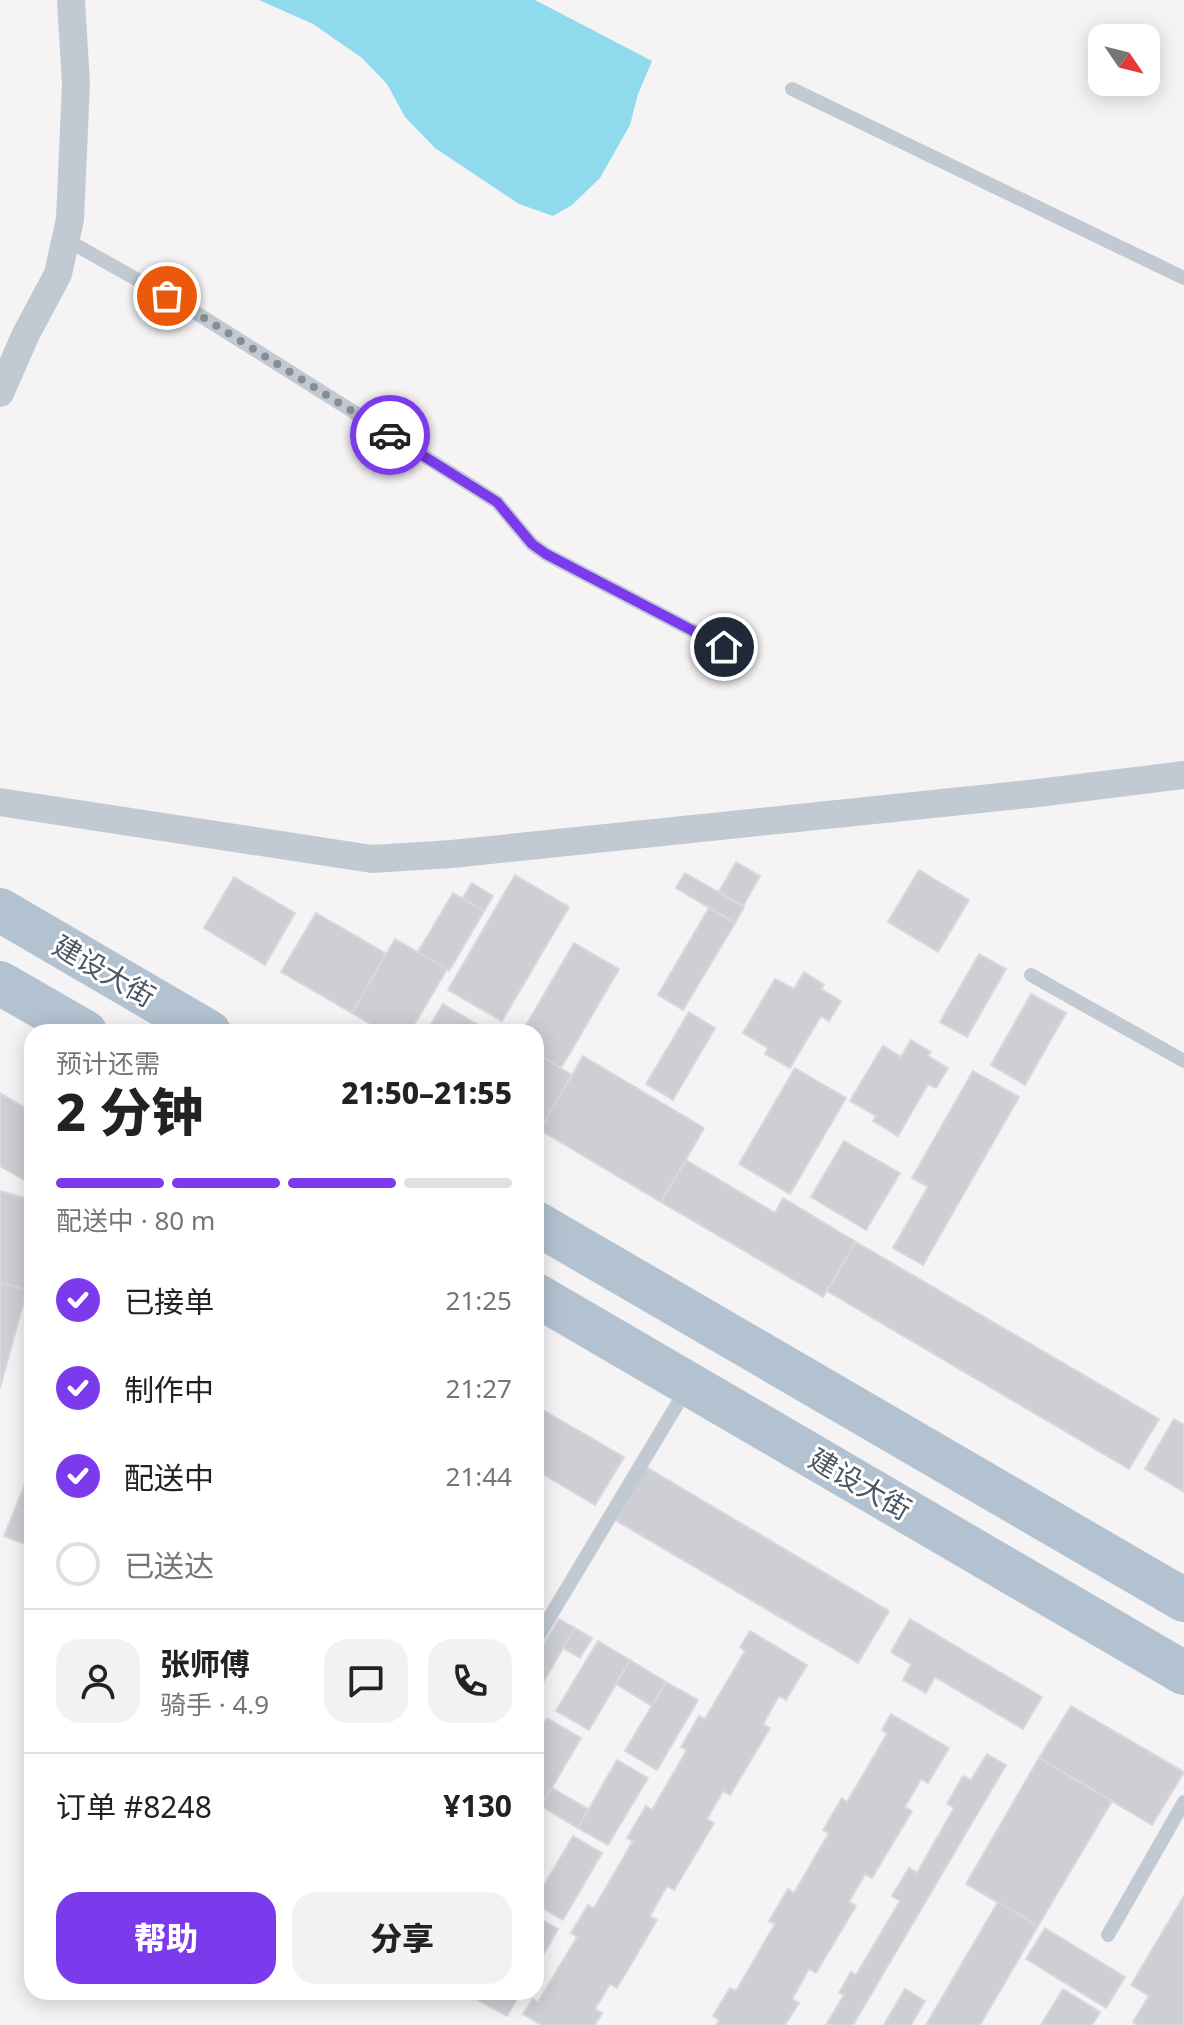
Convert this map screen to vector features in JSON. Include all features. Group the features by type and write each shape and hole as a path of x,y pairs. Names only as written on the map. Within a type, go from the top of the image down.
{"main road":[{"name":"建设大街","path":"0,910 195,1024"},
{"path":"0,983 71,1024"},
{"path":"544,1228 1184,1600"},
{"name":"建设大街","path":"544,1300 1184,1673"}],"street":[{"path":"0,393 26,334 58,274 70,219 76,84 71,0"},
{"path":"0,802 372,859 500,849 1184,775"}],"lane":[{"path":"792,89 1184,278"},
{"path":"65,239 193,311 497,502 532,544 546,554 724,647"},
{"path":"1031,975 1184,1061"},
{"path":"544,1627 689,1384"},
{"path":"1108,1935 1184,1802"}],"water":[{"path":"259,0 535,0 652,61 638,94 630,125 600,178 572,205 553,216 519,204 435,148 405,117 387,84 362,58 313,24"}],"building":[{"path":"736,862 760,876 743,906 719,892"},
{"path":"919,870 969,900 938,952 888,922"},
{"path":"685,873 744,907 735,923 676,888"},
{"path":"515,875 569,907 502,1021 448,990"},
{"path":"234,877 295,913 265,965 204,928"},
{"path":"472,883 493,896 484,911 463,898"},
{"path":"453,893 484,911 449,971 418,952"},
{"path":"709,908 735,923 683,1010 658,995"},
{"path":"316,913 387,954 352,1013 281,972"},
{"path":"395,939 447,969 415,1024 371,1024 352,1013"},
{"path":"574,943 619,969 561,1068 544,1058 544,1024 527,1024"},
{"path":"979,954 1006,969 967,1037 940,1022"},
{"path":"804,972 824,985 821,989 841,1001 829,1021 821,1016 790,1068 765,1054 768,1048 743,1033 775,979 794,989"},
{"path":"1031,994 1066,1013 1025,1085 991,1065"},
{"path":"443,1004 477,1024 431,1024"},
{"path":"689,1012 715,1028 673,1100 646,1084"},
{"path":"911,1040 931,1052 928,1056 948,1068 936,1088 928,1084 898,1136 873,1121 876,1116 850,1101 883,1046 901,1057"},
{"path":"583,1056 704,1128 661,1202 544,1132 544,1123"},
{"path":"544,1058 572,1075 544,1123"},
{"path":"795,1068 846,1098 790,1194 739,1164"},
{"path":"973,1071 1019,1097 923,1265 893,1248 928,1187 912,1178"},
{"path":"0,1093 24,1107 24,1180 0,1166"},
{"path":"844,1141 900,1173 866,1230 811,1197"},
{"path":"686,1160 775,1213 783,1198 856,1242 823,1297 661,1202"},
{"path":"0,1191 24,1198 24,1289 0,1283"},
{"path":"856,1242 1159,1419 1129,1469 827,1291"},
{"path":"0,1283 24,1289 24,1301 0,1388"},
{"path":"544,1411 624,1457 595,1505 544,1475"},
{"path":"1174,1419 1184,1425 1184,1492 1145,1469"},
{"path":"646,1467 889,1611 858,1663 615,1520"},
{"path":"24,1487 24,1544 4,1536"},
{"path":"559,1619 575,1628 544,1680 544,1644"},
{"path":"910,1619 1042,1697 1023,1729 935,1677 926,1693 903,1680 911,1664 891,1652"},
{"path":"575,1628 592,1638 580,1658 563,1648"},
{"path":"750,1631 807,1665 786,1700 779,1696 763,1724 770,1728 730,1795 723,1791 707,1819 714,1823 674,1890 667,1886 650,1916 657,1920 617,1988 610,1984 595,2009 602,2013 595,2025 541,2025 523,2014 532,2000 544,2000 544,1992 577,1937 571,1933 588,1905 594,1908 633,1841 627,1838 646,1806 652,1810 687,1750 681,1747 699,1716 705,1719 745,1651 740,1647"},
{"path":"598,1641 630,1660 589,1730 556,1711"},
{"path":"630,1660 666,1682 652,1706 616,1684"},
{"path":"666,1682 698,1700 657,1770 625,1751"},
{"path":"1071,1706 1184,1772 1152,1825 1039,1758"},
{"path":"891,1714 949,1748 928,1783 921,1779 905,1807 912,1811 872,1878 865,1874 849,1902 856,1906 816,1973 809,1969 792,1999 799,2003 785,2025 716,2025 719,2020 713,2016 730,1988 736,1991 775,1924 769,1921 788,1889 794,1893 829,1833 823,1830 842,1798 847,1802 887,1734 882,1730"},
{"path":"547,1718 581,1738 544,1801 544,1723"},
{"path":"987,1754 1006,1765 853,2025 826,2025 844,1995 839,1993 851,1972 856,1975 900,1901 892,1896 909,1868 917,1873 954,1808 947,1804 963,1776 971,1780"},
{"path":"1039,1758 1112,1801 1038,1926 966,1884"},
{"path":"617,1760 648,1778 608,1845 578,1828"},
{"path":"552,1788 588,1809 578,1828 544,1808 544,1801"},
{"path":"573,1836 602,1853 563,1920 544,1909 544,1885"},
{"path":"1184,1896 1184,2023 1137,2025 1133,2022 1149,1996 1131,1985"},
{"path":"998,1902 1038,1926 980,2025 926,2025"},
{"path":"544,1921 558,1929 544,1953"},
{"path":"1045,1928 1125,1977 1106,2008 1026,1959"},
{"path":"905,1989 925,2001 911,2025 884,2025"},
{"path":"1063,1989 1100,2012 1092,2025 1041,2025"},
{"path":"478,2000 516,2000 507,2016"}],"way so far":[{"path":"167,296 390,435"}],"route":[{"path":"390,435 497,502 532,544 546,554 724,647"}]}
